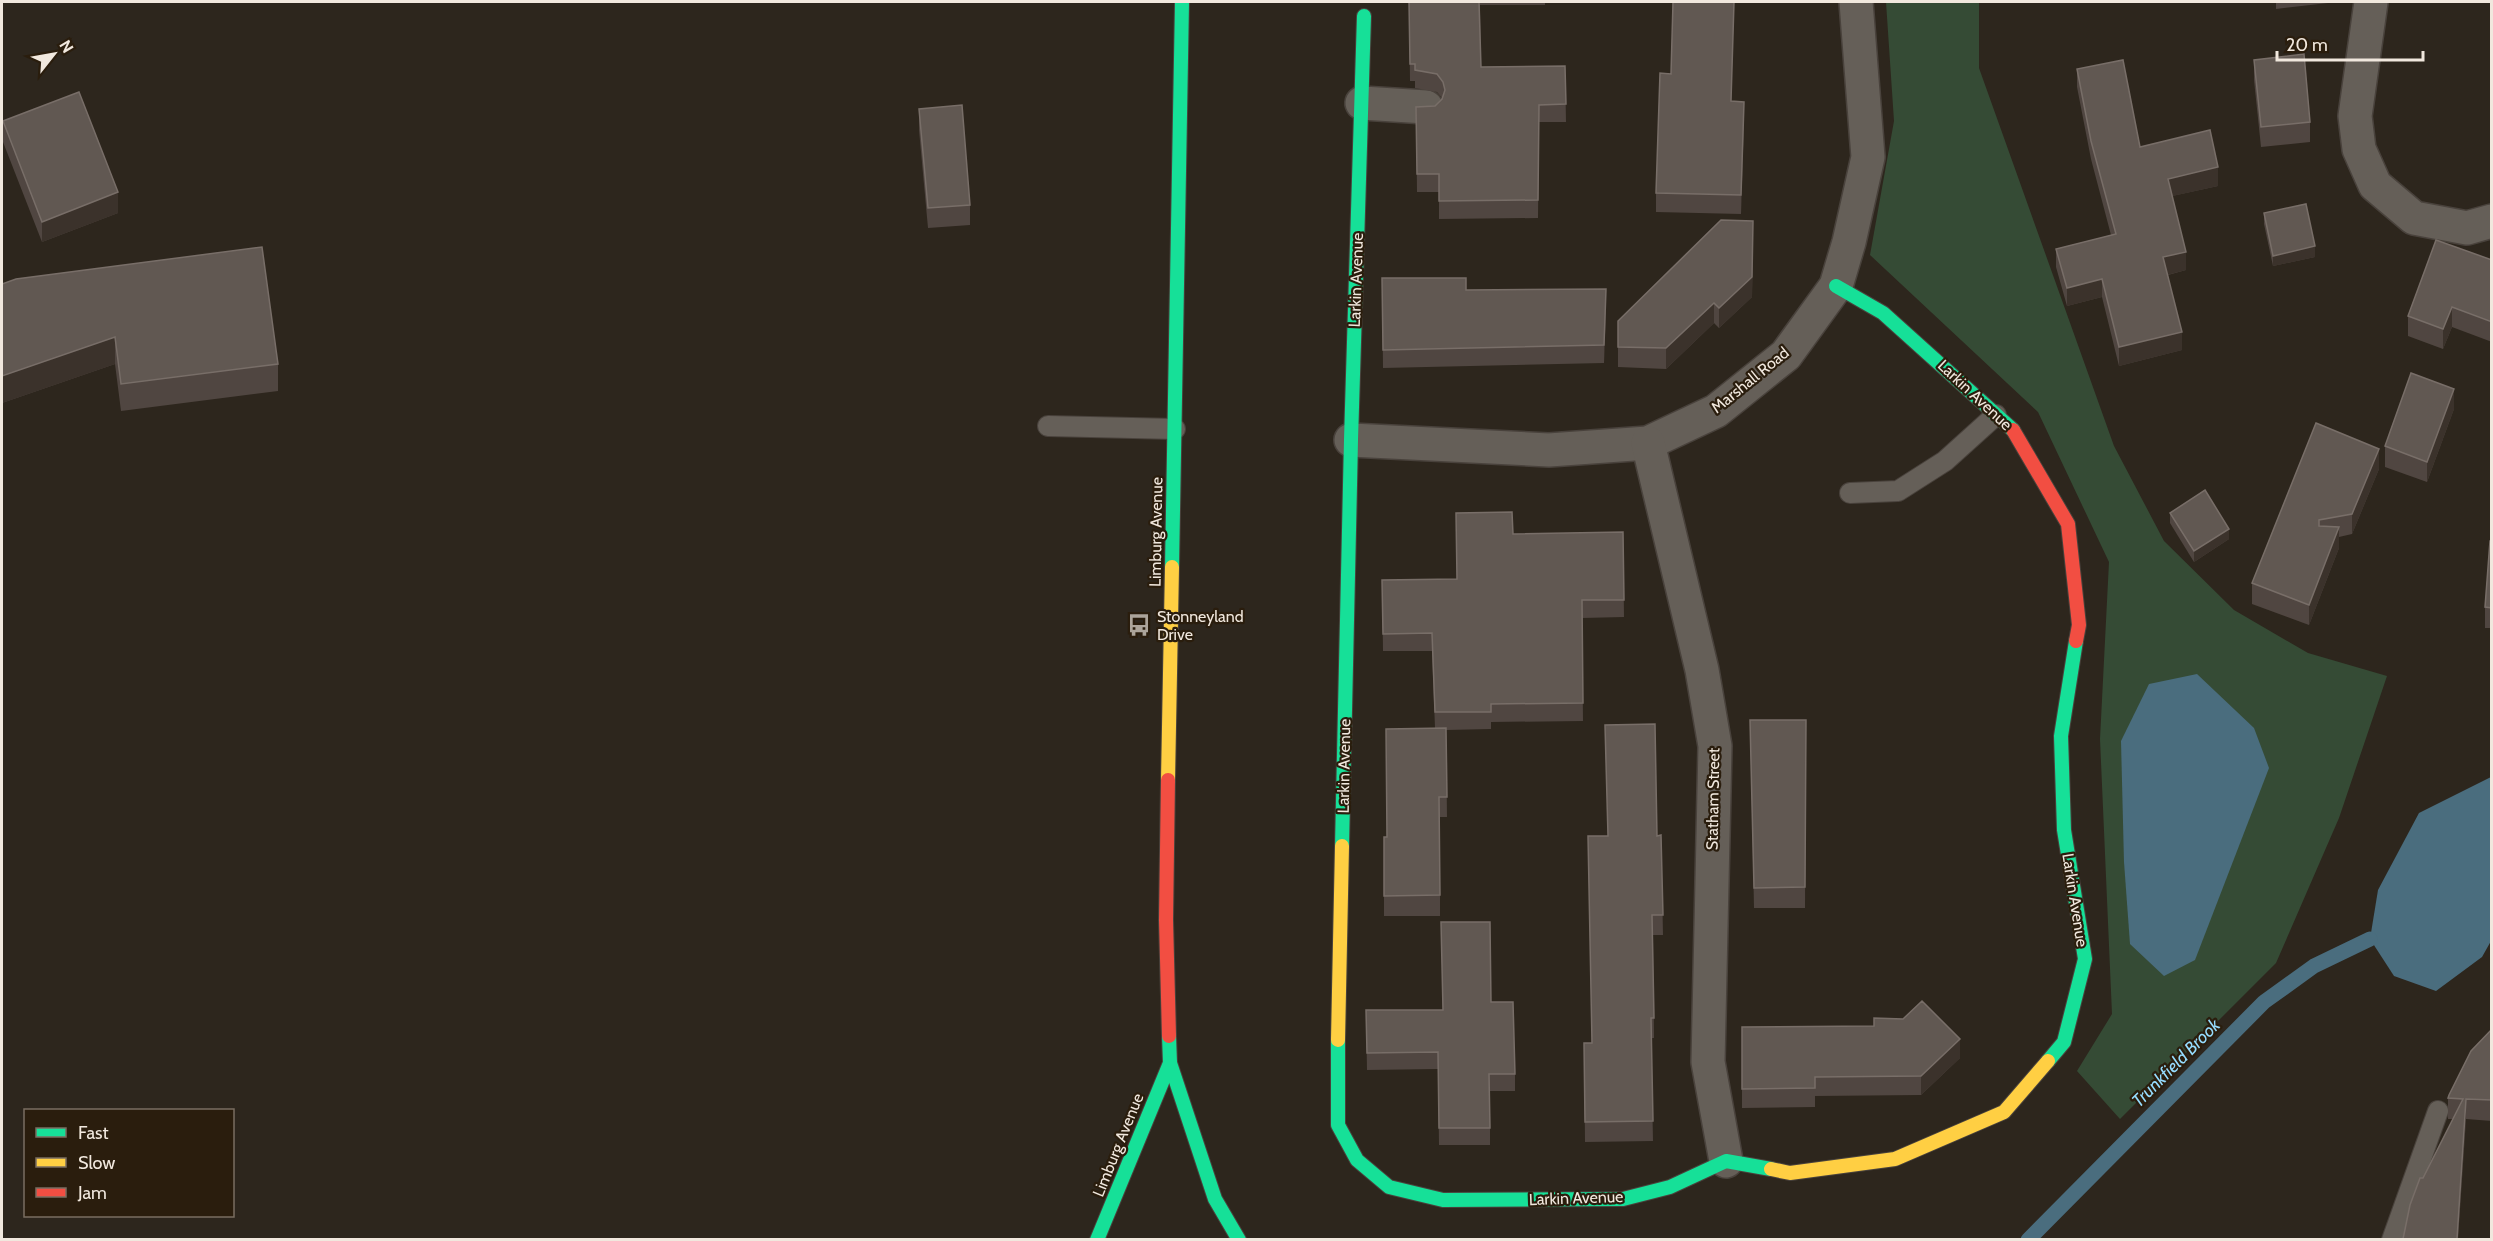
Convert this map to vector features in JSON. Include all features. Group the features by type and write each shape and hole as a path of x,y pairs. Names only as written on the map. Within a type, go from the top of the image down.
{"street":[{"name":"Limburg Avenue","path":"1182,2 1166,920 1170,1063 1215,1199 1239,1239"},
{"name":"Marshall Road","path":"1351,440 1549,450 1648,443 1716,411 1785,355 1836,286 1849,242 1868,157 1856,2"},
{"path":"2371,2 2355,116 2359,150 2375,185 2414,218 2467,228 2492,221"},
{"name":"Larkin Avenue","path":"1365,9 1351,440 1337,1071 1338,1125 1357,1160 1389,1187 1443,1200 1623,1199 1670,1187 1726,1161 1790,1173 1895,1159 2004,1112 2064,1042 2085,959 2064,830 2061,736 2079,625 2068,524 2016,433 1883,313 1836,286"},
{"path":"1362,103 1426,107"},
{"name":"Statham Street","path":"1648,443 1702,670 1715,746 1708,1062 1726,1161"},
{"name":"Limburg Avenue","path":"1097,1239 1170,1063"}],"lane":[{"path":"1850,493 1898,490 1945,461 1996,415"},
{"path":"1048,426 1175,429"},
{"path":"2392,1239 2438,1110"}],"green space":[{"path":"1886,2 1979,2 1979,68 2114,446 2164,541 2234,610 2308,653 2387,676 2339,818 2276,963 2120,1119 2077,1071 2112,1014 2100,739 2109,562 2038,412 1870,255 1894,121"}],"water":[{"path":"2197,674 2254,728 2269,768 2195,960 2164,976 2130,944 2124,862 2121,741 2149,684"},
{"path":"2491,777 2491,941 2482,957 2436,991 2394,976 2370,939 2378,890 2419,813"}],"building":[{"path":"1409,2 1479,2 1481,67 1565,66 1566,104 1539,105 1538,200 1439,201 1439,174 1417,174 1416,107 1435,106 1442,99 1445,90 1437,74 1415,70 1415,64 1410,64"},
{"path":"1673,2 1734,2 1731,101 1744,102 1741,195 1656,193 1660,73 1671,74"},
{"path":"2304,54 2310,122 2261,127 2254,60"},
{"path":"2123,60 2140,147 2210,130 2218,167 2168,179 2186,252 2163,257 2182,332 2119,347 2102,279 2067,288 2056,249 2116,234 2091,141 2077,69"},
{"path":"79,92 118,192 42,222 3,121"},
{"path":"962,105 970,205 928,208 919,109"},
{"path":"2306,204 2315,246 2273,256 2264,213"},
{"path":"1721,220 1753,221 1752,277 1719,308 1714,303 1666,348 1618,347 1618,321"},
{"path":"2436,240 2492,260 2492,322 2452,307 2443,329 2408,316"},
{"path":"262,247 278,364 121,384 115,337 2,376 2,284 16,279"},
{"path":"1382,278 1466,278 1466,290 1606,289 1604,345 1383,350"},
{"path":"2411,373 2454,389 2427,462 2385,446"},
{"path":"2316,423 2379,449 2352,514 2319,520 2319,526 2339,527 2309,605 2252,583"},
{"path":"2205,490 2229,529 2194,551 2170,513"},
{"path":"1512,512 1513,534 1623,532 1624,600 1582,600 1583,703 1491,704 1491,712 1435,712 1432,633 1383,634 1382,580 1457,579 1456,513"},
{"path":"2490,541 2492,541 2492,608 2485,607"},
{"path":"1750,720 1806,720 1805,887 1754,888"},
{"path":"1655,724 1657,836 1661,835 1663,915 1652,915 1653,1121 1585,1122 1584,1043 1592,1043 1588,836 1608,836 1605,725"},
{"path":"1446,728 1447,797 1439,797 1440,895 1384,896 1384,837 1387,837 1386,729"},
{"path":"1441,922 1490,922 1491,1002 1513,1002 1515,1074 1489,1074 1490,1128 1439,1128 1438,1052 1367,1053 1366,1010 1443,1010"},
{"path":"1922,1001 1960,1039 1921,1076 1815,1077 1815,1088 1742,1089 1742,1027 1874,1026 1874,1018 1903,1019"},
{"path":"2492,1029 2492,1100 2466,1099 2457,1239 2403,1239 2410,1205 2420,1178 2423,1178 2463,1099 2448,1098 2449,1095 2471,1051"}],"waterway":[{"name":"Trunkfield Brook","path":"2028,1240 2264,1002 2314,966 2370,939"}],"traffic: fast":[{"path":"1172,567 1182,2"},
{"path":"1342,846 1364,16"},
{"path":"1836,286 1883,313 2013,430"},
{"path":"2048,1061 2064,1042 2085,959 2064,830 2061,736 2076,641"},
{"path":"1169,1036 1170,1063 1215,1199 1239,1240"},
{"path":"1338,1040 1338,1125 1357,1160 1389,1187 1443,1200 1623,1199 1670,1187 1726,1161 1771,1169"},
{"path":"1097,1240 1170,1063"}],"traffic: slow":[{"path":"1168,780 1172,567"},
{"path":"1338,1040 1342,846"},
{"path":"1771,1169 1790,1173 1895,1159 2004,1112 2048,1061"}],"traffic: jam":[{"path":"2013,430 2068,524 2079,625 2076,641"},
{"path":"1168,780 1166,920 1169,1036"}],"place":[{"name":"Stonneyland Drive","path":"1139,625"}]}
